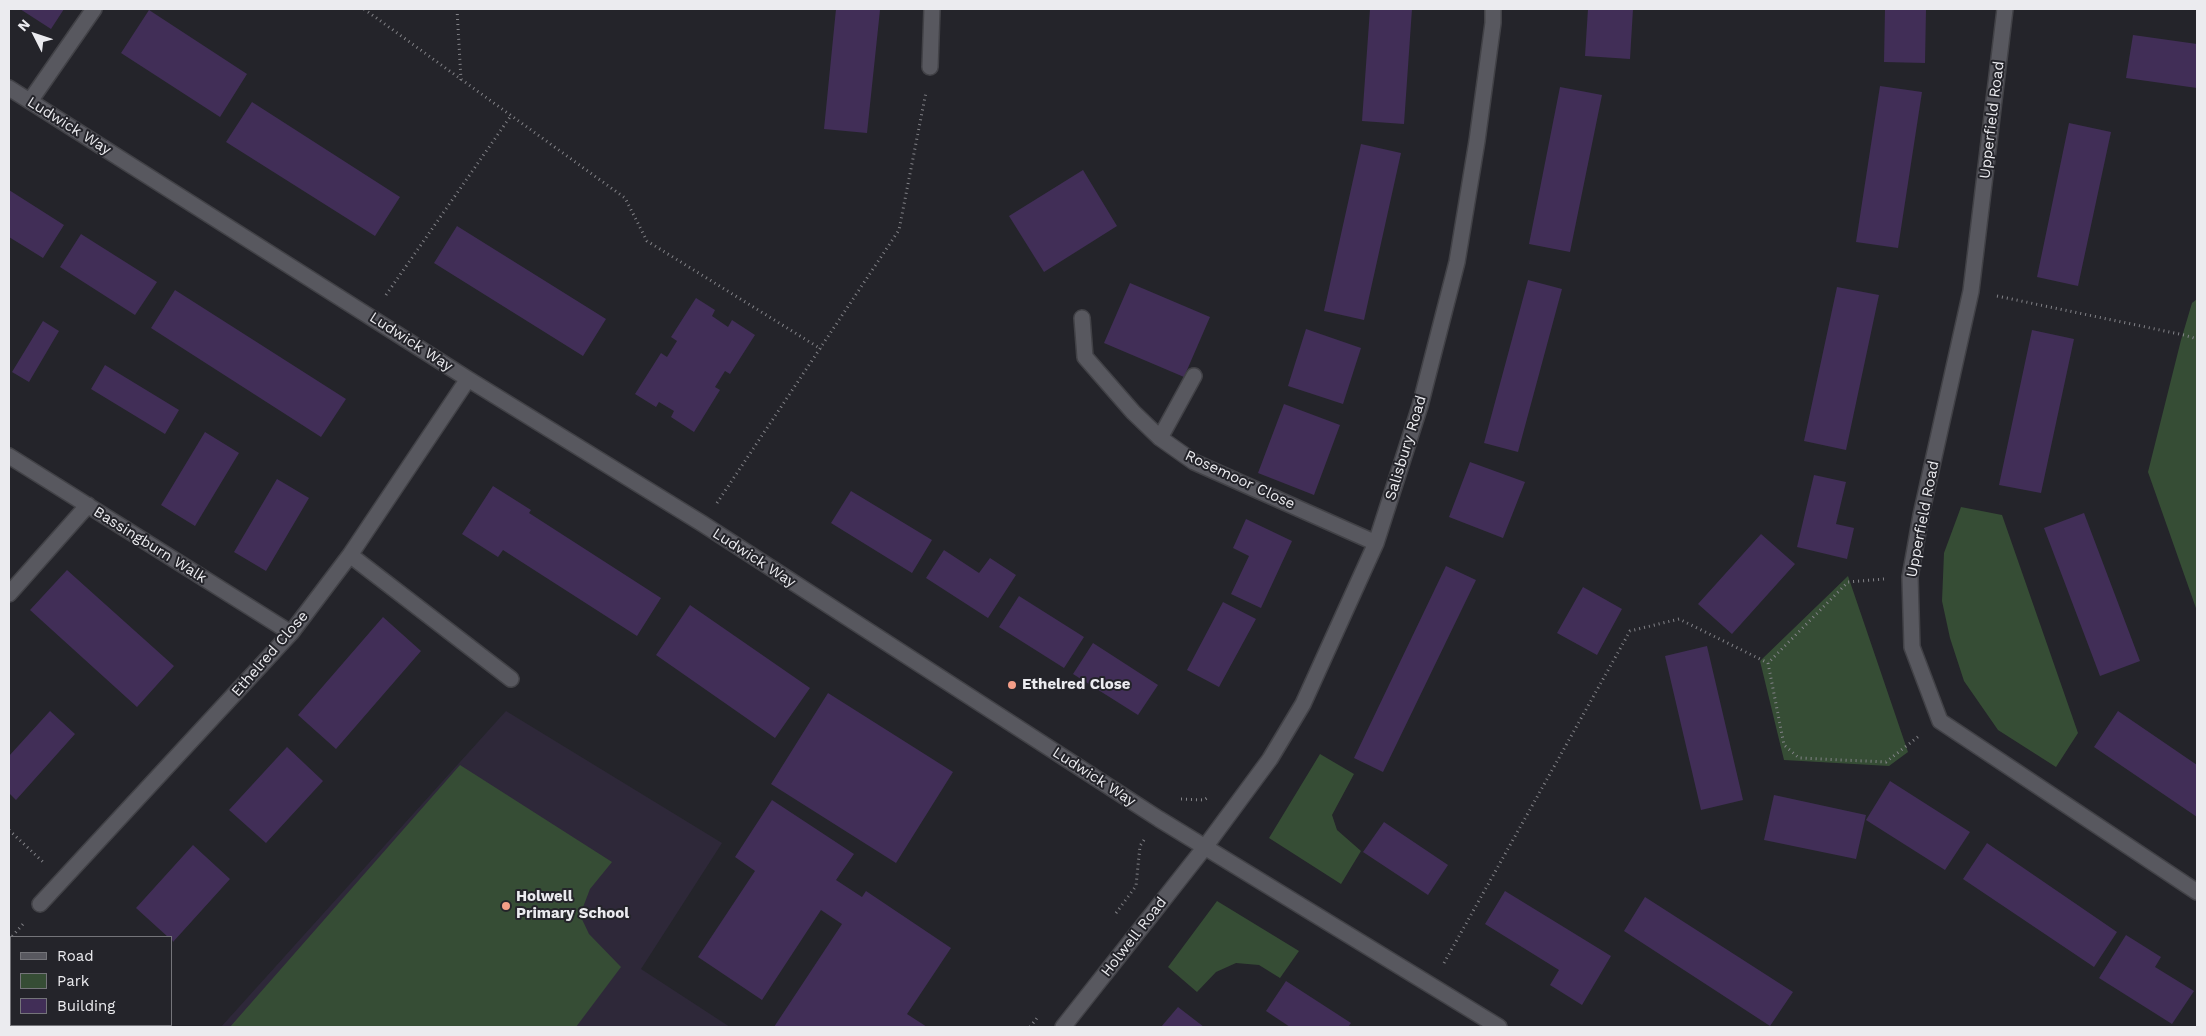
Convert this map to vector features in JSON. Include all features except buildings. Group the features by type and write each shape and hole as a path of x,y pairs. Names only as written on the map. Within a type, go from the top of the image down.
{"street":[{"path":"30,102 94,9"},
{"path":"930,68 932,9"},
{"name":"Salisbury Road","path":"1205,847 1270,759 1303,704 1376,543 1420,406 1457,262 1477,141 1493,23 1493,9"},
{"name":"Upperfield Road","path":"1940,720 1912,647 1910,577 1921,515 1971,291 2005,9"},
{"name":"Ludwick Way","path":"9,88 468,379 703,524 1159,819 1499,1027"},
{"name":"Rosemoor Close","path":"1082,318 1085,357 1133,412 1160,438 1194,462 1376,543"},
{"path":"1160,438 1194,376"},
{"name":"Ethelred Close","path":"40,904 291,633 350,555 468,379"},
{"name":"Bassingburn Walk","path":"9,456 291,633"},
{"path":"9,594 88,505"},
{"path":"350,555 510,679"},
{"path":"1940,720 2197,892"},
{"name":"Holwell Road","path":"1063,1027 1205,847"}],"path":[{"path":"364,9 510,117 625,198 647,241 820,349"},
{"path":"457,9 461,80"},
{"path":"703,524 899,230 930,68"},
{"path":"371,316 510,117"},
{"path":"1971,291 2197,339"},
{"path":"1768,663 1848,582 1910,577"},
{"path":"1432,985 1630,631 1679,619 1768,663"},
{"path":"1768,663 1784,745 1799,758 1886,762 1940,720"},
{"path":"1179,799 1204,800"},
{"path":"1136,886 1140,846 1159,819"},
{"path":"9,830 64,880"}],"shaded area":[{"name":"Holwell Primary School","path":"506,711 722,843 641,969 730,1027 221,1027"}],"green space":[{"path":"2197,299 2197,611 2148,472 2181,340 2192,303"},
{"path":"1961,507 2002,515 2078,733 2056,767 1998,730 1964,681 1950,638 1942,601 1944,553"},
{"path":"1848,576 1908,752 1889,766 1784,760 1760,661"},
{"path":"1320,754 1354,774 1332,815 1337,830 1361,851 1341,884 1269,838"},
{"name":"Holwell Primary School","path":"460,765 612,862 590,889 580,915 589,934 621,967 576,1027 230,1027"},
{"path":"1217,901 1299,951 1280,978 1259,965 1236,963 1216,972 1197,992 1168,967"}],"place":[{"name":"Ethelred Close","path":"1012,685"},
{"name":"Holwell Primary School","path":"506,906"}]}
